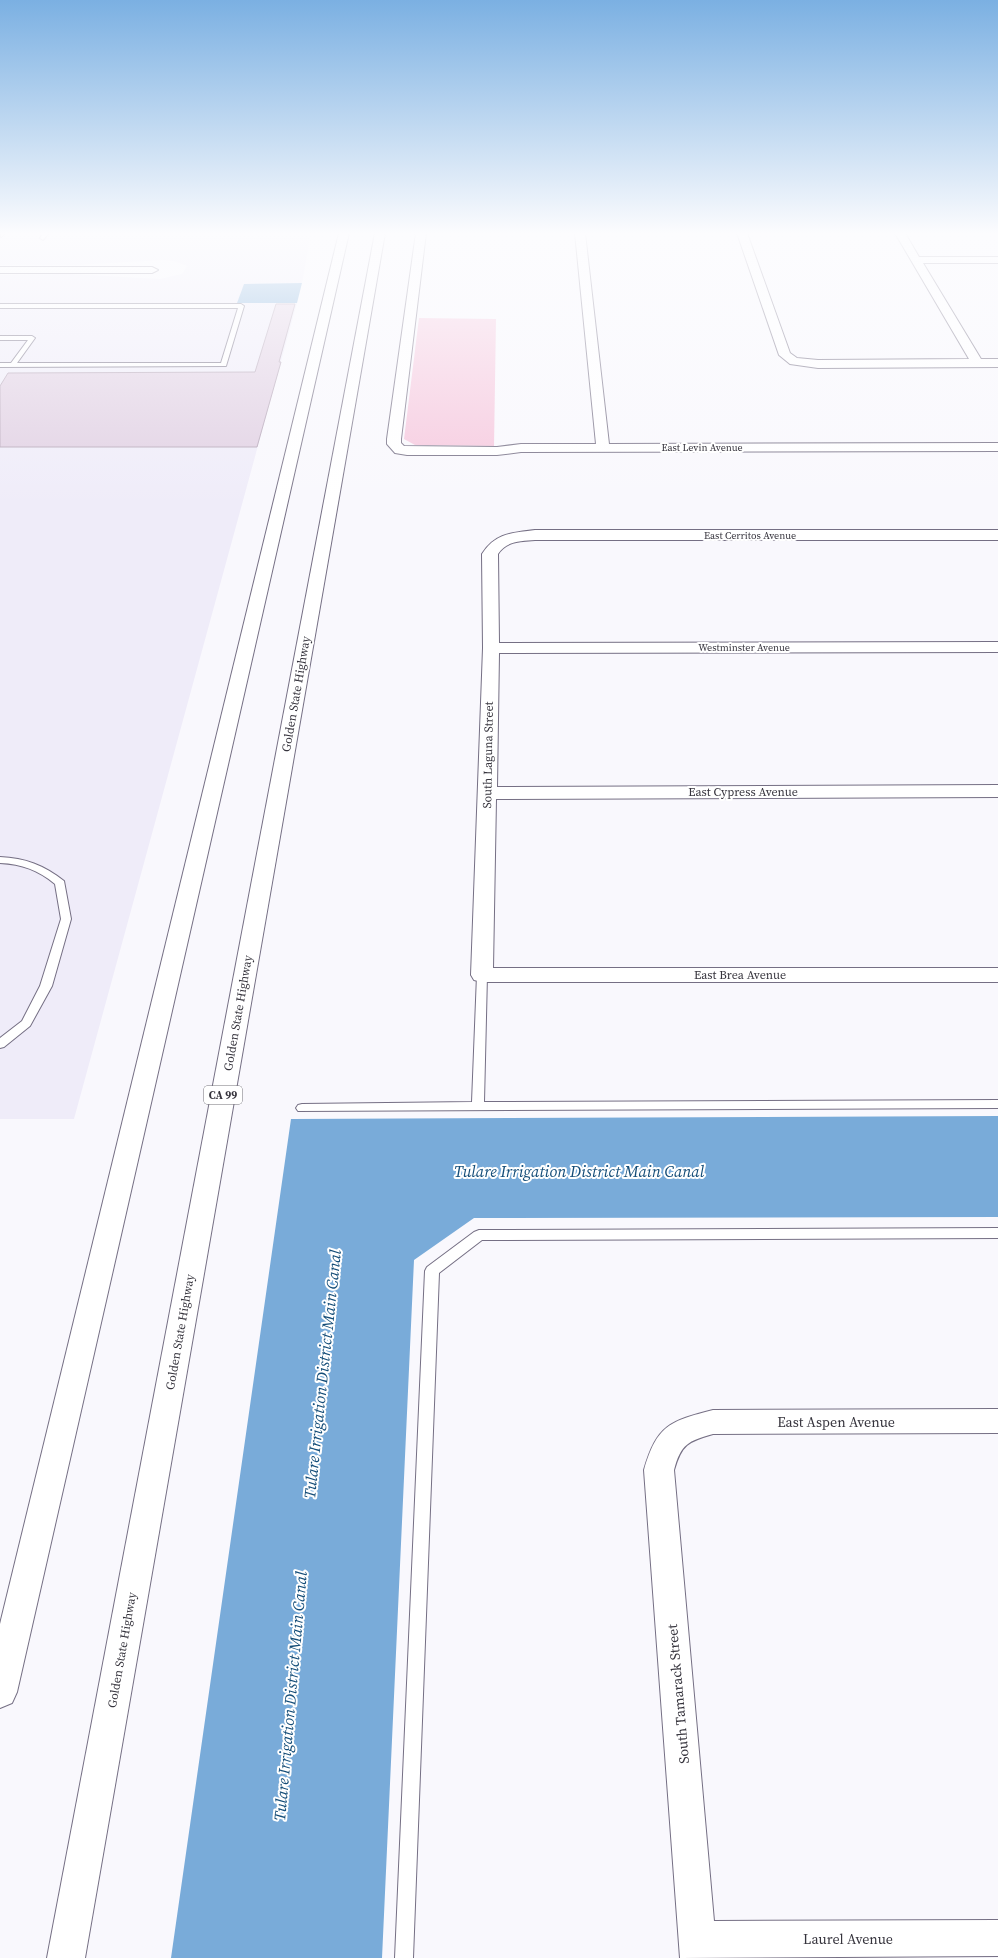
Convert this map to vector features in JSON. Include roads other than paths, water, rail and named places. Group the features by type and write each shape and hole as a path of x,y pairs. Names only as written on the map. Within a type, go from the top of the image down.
{"main road":[{"path":"0,1692 322,324"},
{"name":"Golden State Highway","path":"66,1958 363,324"},
{"name":"East Levin Avenue","path":"409,324 394,439 396,447 407,451 603,448 998,447"},
{"path":"590,324 603,448"},
{"path":"774,324 785,355 794,361 818,364 998,363"},
{"path":"954,324 977,363"},
{"name":"East Cerritos Avenue","path":"503,540 535,535 998,535"},
{"name":"South Laguna Street","path":"482,975 490,648 490,554 494,547 503,540"},
{"name":"Westminster Avenue","path":"490,648 998,647"},
{"name":"East Cypress Avenue","path":"487,793 998,791"},
{"name":"East Brea Avenue","path":"482,975 998,975"},
{"name":"East Aspen Avenue","path":"676,1434 713,1422 998,1421"},
{"name":"South Tamarack Street","path":"676,1434 664,1450 659,1470 699,1949"},
{"name":"Laurel Avenue","path":"699,1949 998,1938"}],"lane":[{"path":"0,365 224,366 236,324"},
{"path":"0,338 32,338 14,365"},
{"path":"0,860 30,863 44,869 60,883 66,919 46,986 26,1023 0,1044"},
{"path":"478,1106 482,975"},
{"path":"302,1108 998,1104"},
{"path":"404,1958 432,1271 479,1235 998,1233"}],"water":[{"name":"Tulare Irrigation District Main Canal","path":"998,1116 998,1217 474,1218 414,1260 382,1958 171,1958 291,1119"}]}
